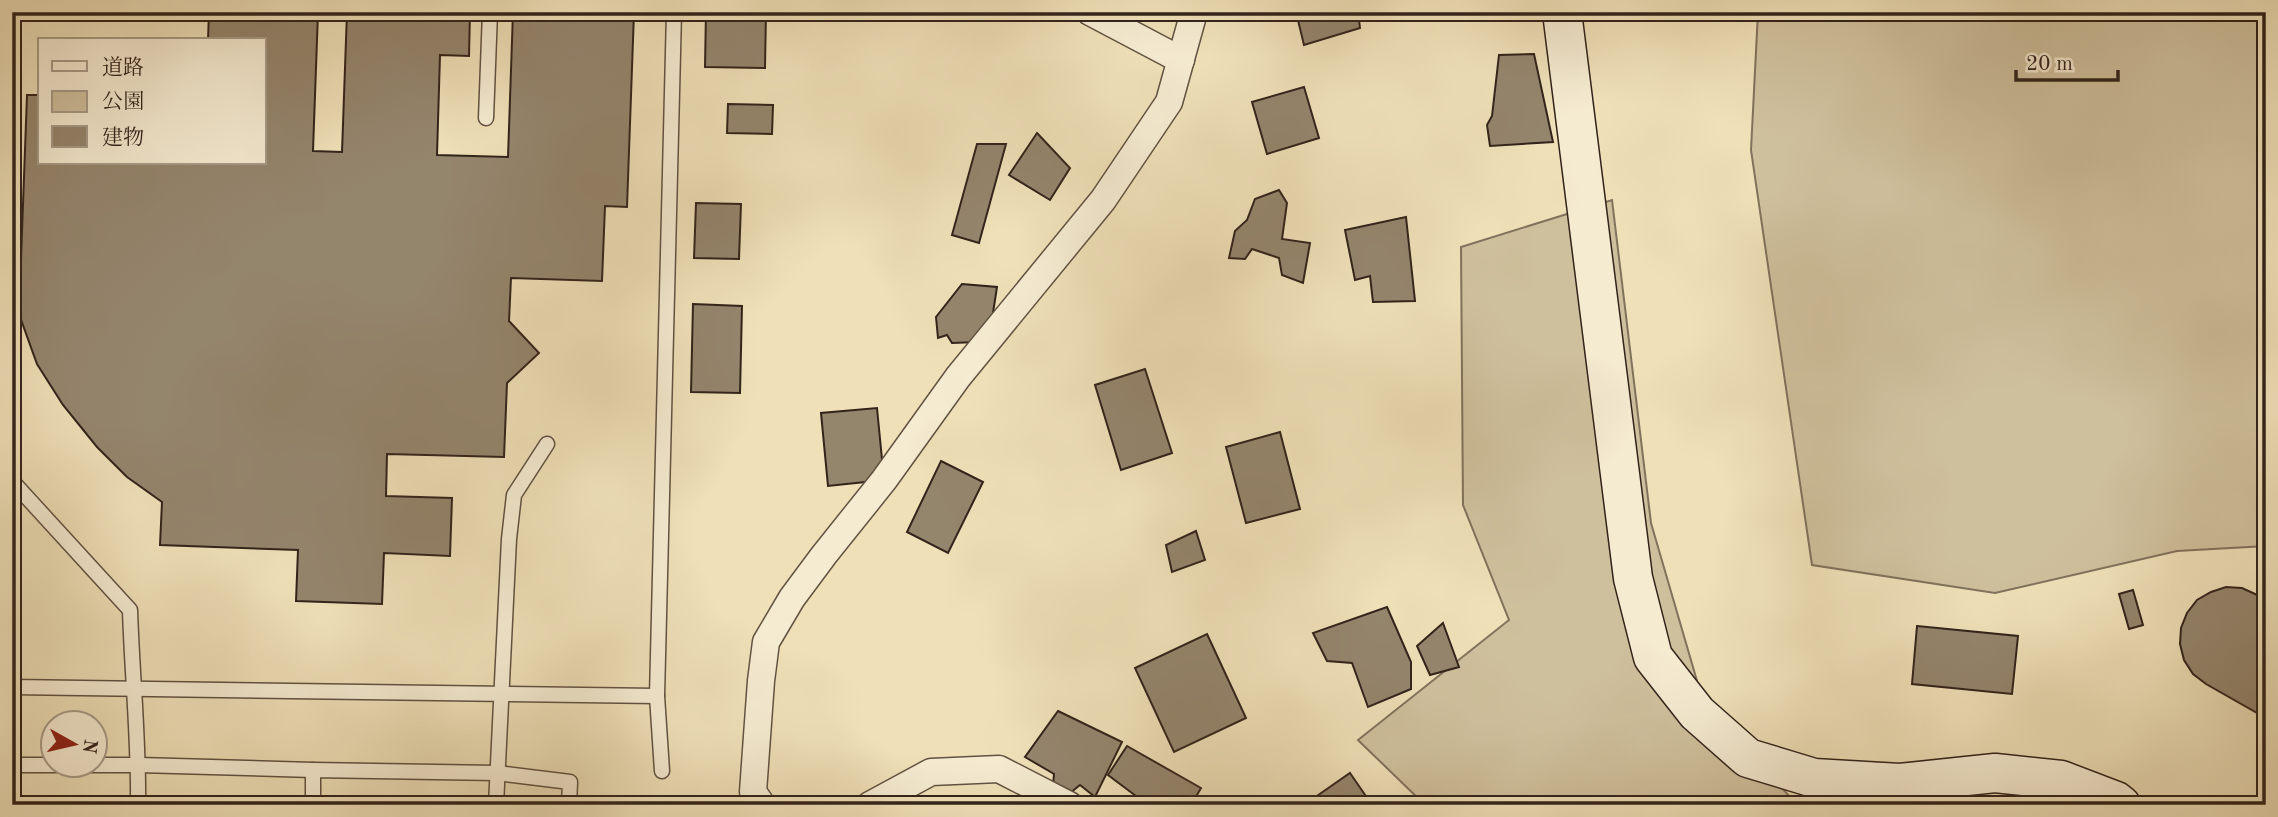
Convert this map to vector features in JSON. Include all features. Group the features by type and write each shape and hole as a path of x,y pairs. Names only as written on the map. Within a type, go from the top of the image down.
{"street":[{"path":"1090,12 1181,60"},
{"path":"762,805 753,792 766,642 792,598 884,480 958,377 1103,200 1169,102 1194,12"},
{"path":"1562,12 1633,578 1653,657 1697,713 1748,758 1814,778 1900,783 1995,773 2062,780 2120,805"},
{"path":"870,805 931,772 999,769 1069,805"}],"lane":[{"path":"486,118 490,12"},
{"path":"662,771 657,696 674,12"},
{"path":"496,805 500,692 514,495 547,444"},
{"path":"12,481 130,610 132,689 139,765 138,805"},
{"path":"12,687 657,696"},
{"path":"12,765 497,773 570,782 569,805"},
{"path":"313,770 313,805"}],"green space":[{"path":"1758,12 2266,12 2266,546 2177,551 1995,593 1812,565 1751,150"},
{"path":"1612,200 1651,523 1702,698 1797,805 1425,805 1358,740 1509,620 1463,505 1461,247"}],"building":[{"path":"209,12 318,12 313,151 342,152 347,12 470,12 469,56 440,55 437,155 508,157 513,12 634,12 627,207 605,206 602,281 511,278 509,321 539,353 507,383 504,457 387,454 386,496 452,498 450,556 384,553 382,604 296,601 298,550 160,545 162,502 127,477 97,447 63,405 37,364 19,314 27,95 38,95 38,164 266,164 266,38 208,38"},
{"path":"706,12 766,12 765,68 705,67"},
{"path":"1296,12 1358,12 1360,28 1304,45"},
{"path":"1534,54 1553,142 1490,146 1487,125 1492,116 1499,55"},
{"path":"1304,87 1319,138 1267,154 1252,102"},
{"path":"728,104 773,105 772,134 727,133"},
{"path":"1037,133 1070,168 1050,200 1009,175"},
{"path":"977,144 1006,144 979,243 952,235"},
{"path":"1279,190 1287,203 1282,239 1310,243 1303,283 1282,275 1279,258 1252,249 1245,259 1229,258 1235,231 1247,220 1255,199"},
{"path":"696,203 741,204 739,259 694,258"},
{"path":"1406,217 1415,301 1373,302 1370,276 1355,280 1345,230"},
{"path":"962,284 997,287 991,326 978,342 952,343 947,335 938,338 936,317"},
{"path":"693,304 742,306 740,393 691,392"},
{"path":"1145,369 1172,453 1121,470 1095,385"},
{"path":"877,408 884,480 828,486 821,413"},
{"path":"1280,432 1300,509 1246,523 1226,447"},
{"path":"941,461 983,482 948,553 907,532"},
{"path":"1196,531 1205,560 1172,572 1166,545"},
{"path":"2226,587 2242,588 2266,599 2266,718 2206,684 2193,674 2184,660 2180,644 2181,628 2187,613 2197,600"},
{"path":"2133,590 2143,625 2129,629 2119,594"},
{"path":"1387,607 1411,662 1411,689 1368,707 1352,663 1327,661 1313,633"},
{"path":"1443,623 1459,667 1430,675 1417,646"},
{"path":"1917,626 2018,636 2012,694 1912,684"},
{"path":"1207,634 1246,718 1174,752 1135,668"},
{"path":"1058,711 1122,742 1095,797 1080,785 1070,793 1053,785 1054,774 1025,757"},
{"path":"1127,746 1201,788 1191,805 1148,805 1108,775"},
{"path":"1350,773 1372,805 1304,805"}]}
